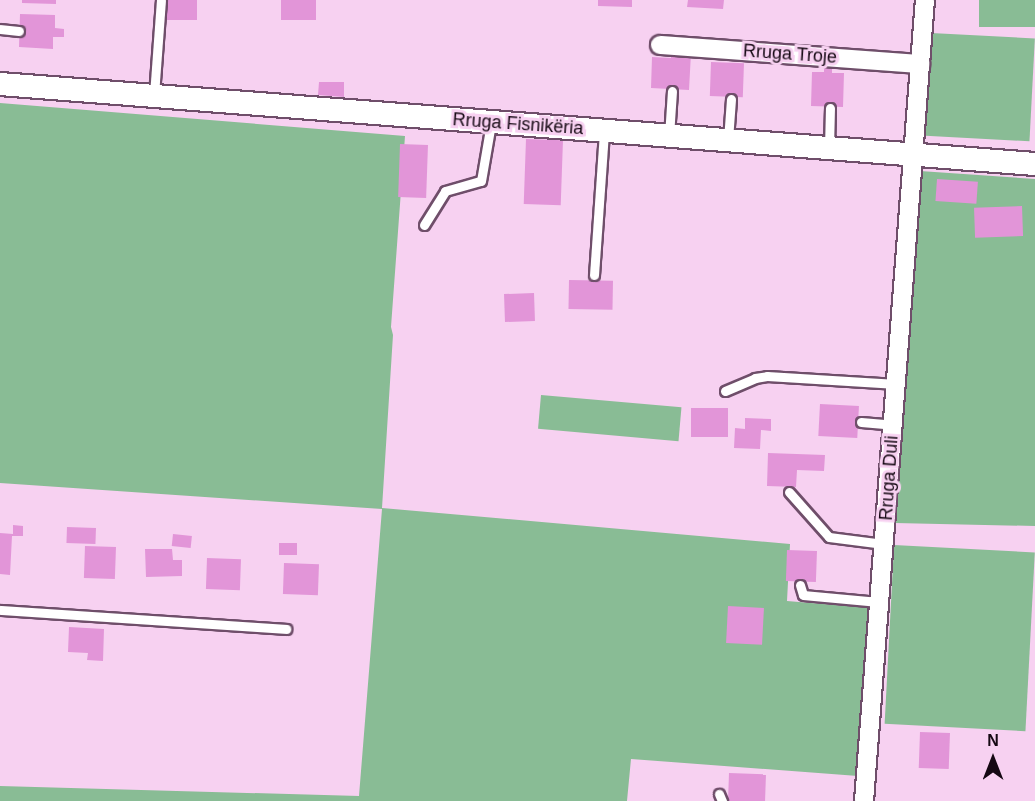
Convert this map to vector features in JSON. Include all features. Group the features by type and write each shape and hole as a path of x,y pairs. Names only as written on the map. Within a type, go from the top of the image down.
{"street":[{"path":"915,155 925,0"},
{"name":"Rruga Troje","path":"660,45 921,64"},
{"name":"Rruga Fisnikëria","path":"0,84 1035,164"},
{"name":"Rruga Duli","path":"864,801 915,155"}],"lane":[{"path":"153,96 160,0"},
{"path":"0,29 19,30"},
{"path":"669,136 672,91"},
{"path":"728,140 731,99"},
{"path":"829,148 830,108"},
{"path":"424,225 445,191 481,181 491,122"},
{"path":"594,275 604,131"},
{"path":"725,391 754,378 767,376 897,384"},
{"path":"861,422 893,425"},
{"path":"789,492 829,537 884,544"},
{"path":"800,585 803,595 879,602"},
{"path":"0,610 286,629"}],"green space":[{"path":"979,0 1035,0 1035,27 979,27"},
{"path":"931,33 1035,38 1029,141 926,136"},
{"path":"0,103 405,136 391,327 393,335 382,508 790,544 787,601 871,608 858,776 631,759 627,801 0,801 0,786 359,796 382,509 0,483"},
{"path":"920,171 1035,179 1035,526 895,523"},
{"path":"541,395 681,407 679,441 538,429"},
{"path":"894,545 1035,552 1025,731 885,724"}],"building":[{"path":"22,0 56,0 56,4 22,3"},
{"path":"166,0 197,0 197,20 166,20"},
{"path":"281,0 316,0 316,20 281,20"},
{"path":"598,0 632,0 632,7 598,6"},
{"path":"688,0 724,0 723,9 687,7"},
{"path":"20,14 55,15 55,28 64,29 64,37 53,37 53,49 19,47"},
{"path":"671,53 691,53 689,90 651,88 652,57 671,58"},
{"path":"711,62 744,63 743,97 710,96"},
{"path":"824,65 832,65 832,73 844,73 843,107 811,106 812,72 824,72"},
{"path":"319,82 344,82 344,97 318,95"},
{"path":"526,139 563,140 561,205 524,204"},
{"path":"400,144 428,145 426,198 398,197"},
{"path":"937,179 978,182 976,204 935,201"},
{"path":"1022,206 1023,236 975,238 974,208"},
{"path":"569,280 613,281 612,310 568,309"},
{"path":"534,293 535,321 505,322 504,294"},
{"path":"820,404 859,406 857,438 818,436"},
{"path":"691,408 728,408 728,437 691,437"},
{"path":"745,418 771,419 771,431 761,430 760,449 734,448 735,428 745,429"},
{"path":"768,453 825,455 824,471 797,470 796,487 767,486"},
{"path":"13,525 23,526 23,536 12,536 10,575 0,574 0,533 13,534"},
{"path":"67,527 96,528 95,544 66,543"},
{"path":"173,534 192,536 191,548 172,546"},
{"path":"279,543 297,543 297,555 279,555"},
{"path":"85,546 116,547 115,579 84,578"},
{"path":"145,549 172,549 173,560 182,560 182,576 146,577"},
{"path":"787,550 817,551 816,582 786,581"},
{"path":"207,558 241,559 240,590 206,589"},
{"path":"284,563 319,564 318,595 283,594"},
{"path":"728,606 764,608 762,645 726,643"},
{"path":"69,627 104,629 103,661 87,660 88,653 68,652"},
{"path":"920,732 950,733 949,769 919,768"},
{"path":"729,773 766,774 765,801 728,801"}]}
